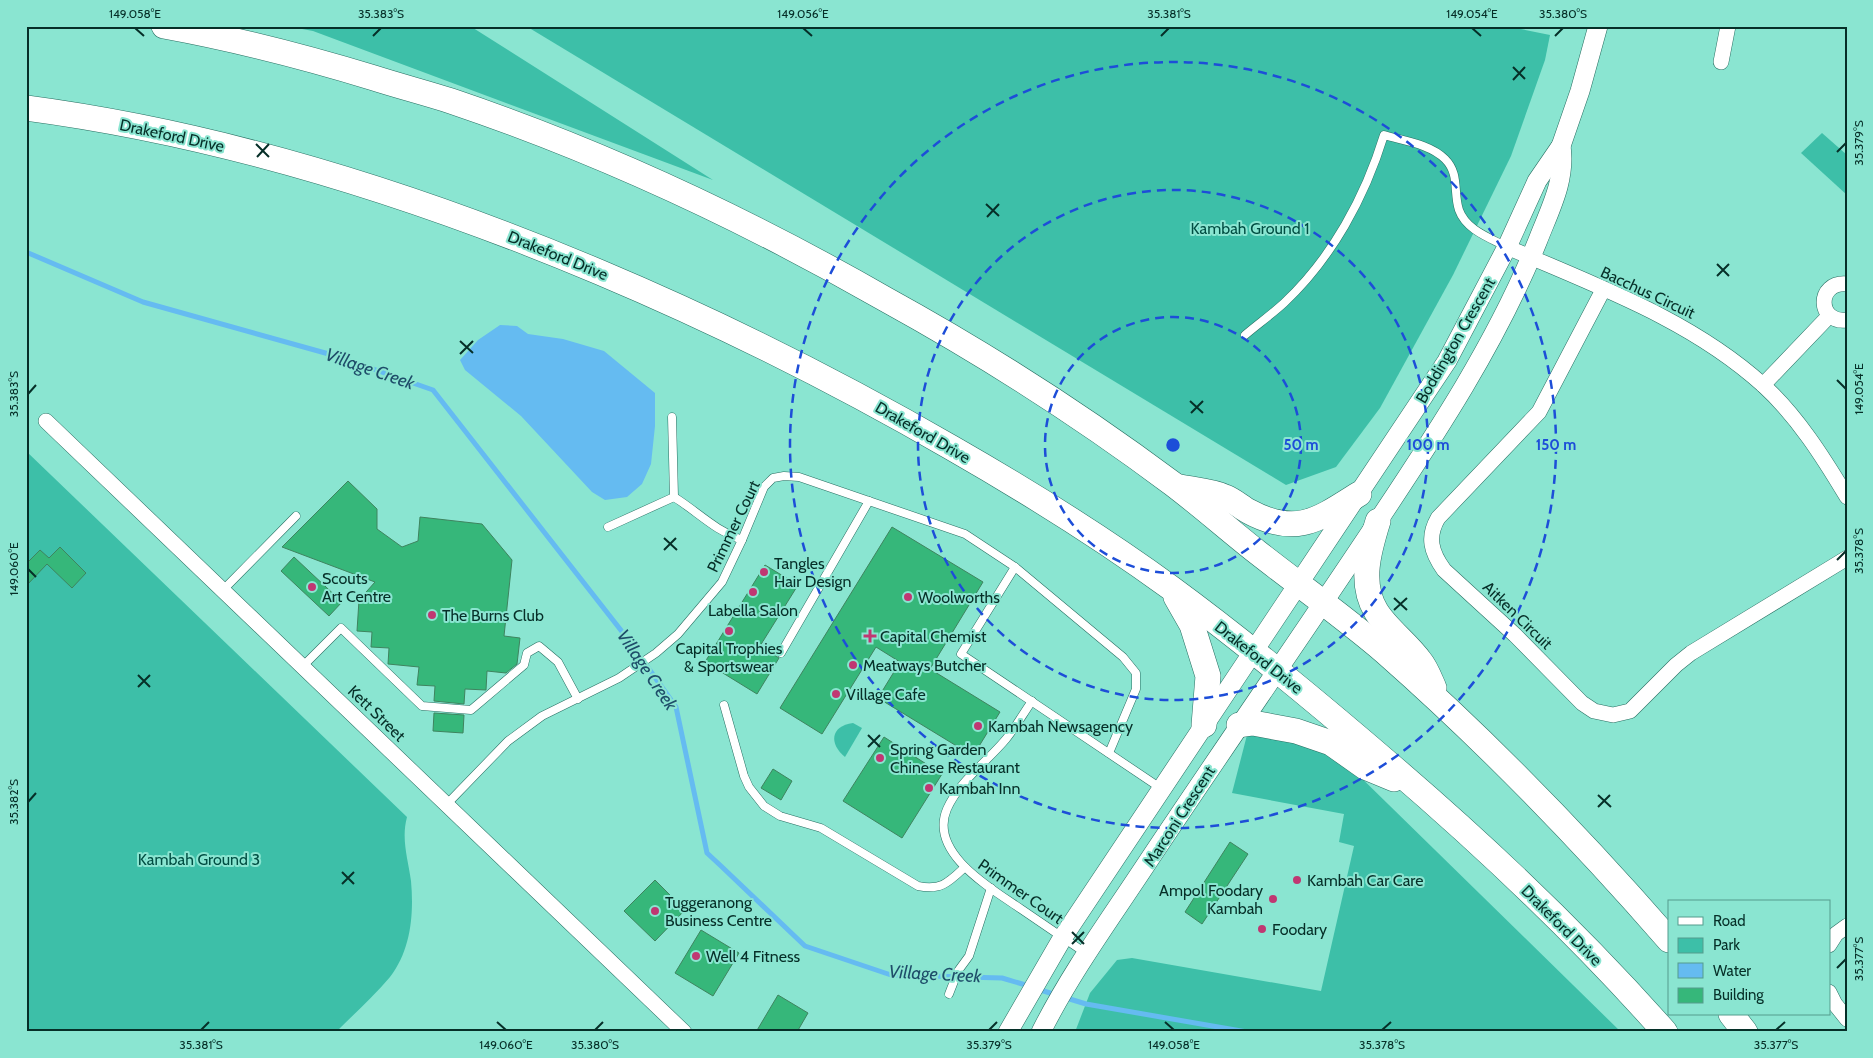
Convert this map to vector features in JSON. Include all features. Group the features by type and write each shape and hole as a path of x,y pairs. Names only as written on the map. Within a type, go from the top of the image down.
{"highway":[{"path":"164,26 306,58 451,101 566,143 749,225 920,318 1009,372 1095,428 1175,486 1380,648 1442,703 1535,796 1630,895 1668,939"},
{"name":"Drakeford Drive","path":"26,108 160,132 274,158 418,202 533,244 646,291 773,351 893,414 1003,478 1089,532 1171,588 1278,672 1417,788 1497,860 1580,941 1665,1032"},
{"path":"1175,486 1225,497 1249,512 1277,523 1288,525 1306,522 1320,516 1359,494"},
{"path":"1378,521 1370,546 1367,570 1368,591 1376,612 1420,662 1442,703"},
{"path":"1171,588 1192,625 1208,676 1204,725"},
{"path":"1239,725 1253,723 1296,731 1331,743 1366,767 1417,788"},
{"path":"1733,1016 1745,1032"}],"street":[{"name":"Boddington Crescent","path":"1253,652 1447,361 1507,247 1538,181 1561,146 1580,91 1598,26"},
{"path":"1721,62 1728,26"},
{"name":"Boddington Crescent","path":"1323,604 1424,452 1467,380 1511,300 1531,258 1560,185 1561,146"},
{"name":"Bacchus Circuit","path":"1507,247 1652,312 1711,344 1763,385 1805,432 1847,496"},
{"path":"1847,284 1832,286 1826,292 1824,300 1829,316 1836,320 1847,320"},
{"name":"Aitken Circuit","path":"1603,290 1539,412 1438,518 1433,528 1432,546 1436,559 1444,570 1514,635 1582,703 1594,711 1613,715 1630,711 1676,665 1691,653 1847,558"},
{"path":"1763,385 1829,316"},
{"name":"Kett Street","path":"46,421 684,1032"},
{"name":"Marconi Crescent","path":"1041,1032 1054,1006 1087,954 1239,725 1278,672 1323,604"},
{"name":"Marconi Crescent","path":"1008,1032 1063,937 1253,652"},
{"path":"1830,943 1836,934 1847,926"},
{"path":"1830,994 1847,1019"}],"lane":[{"path":"1246,335 1283,304 1331,247 1357,205 1377,159 1384,135 1430,148 1446,159 1456,176 1459,210 1469,225 1481,234 1507,247"},
{"path":"672,417 674,497"},
{"name":"Primmer Court","path":"447,804 508,741 542,716 619,678 656,653 684,628 722,582 764,487 772,478 784,476 799,477 966,534 1015,567 1122,657 1136,674 1136,688 1109,753"},
{"path":"608,527 674,497"},
{"path":"674,497 730,536 742,540"},
{"path":"780,653 869,501"},
{"path":"224,590 296,516"},
{"path":"1015,567 961,654 1162,789"},
{"path":"303,666 341,628 422,706 471,710 524,665 527,653 539,646 558,662 578,699"},
{"name":"Primmer Court","path":"1032,701 1006,739 967,778 947,810 944,823 946,838 952,851 964,867 974,876 1087,954"},
{"name":"Primmer Court","path":"724,705 744,776 749,787 764,806 780,816 821,828 918,886 938,888 964,867"},
{"path":"949,994 958,971 969,956 991,888"}],"green space":[{"path":"286,26 470,26 713,180 313,31"},
{"name":"Kambah Ground 1","path":"526,26 1506,26 1550,35 1545,60 1511,156 1453,275 1380,408 1336,467 1286,485"},
{"path":"1822,133 1847,155 1847,195 1801,153"},
{"name":"Kambah Ground 3","path":"26,451 407,817 405,841 411,881 412,906 407,943 403,955 390,977 336,1032 26,1032"},
{"path":"853,723 862,728 845,757 836,747 834,736 840,728"},
{"path":"1263,731 1343,760 1621,1032 1075,1032 1090,993 1117,960 1132,958 1321,991 1354,846 1339,842 1344,814 1232,793 1247,735"}],"water":[{"path":"500,325 517,326 528,334 563,339 604,351 655,393 655,426 651,464 642,484 627,497 605,500 592,492 521,416 465,370 460,360 478,340"}],"building":[{"name":"The Burns Club","path":"348,481 377,509 377,529 402,547 418,541 420,517 482,524 512,560 504,636 520,638 517,664 506,673 487,671 486,690 465,689 464,704 434,701 435,686 417,685 419,667 388,664 389,648 371,647 372,632 357,631 359,600 375,582 282,547"},
{"path":"892,527 983,582 930,669 1000,712 973,756 878,698 900,662 876,647 822,734 780,708"},
{"path":"60,547 86,573 72,588 47,564 26,586 26,564 40,550 49,558"},
{"name":"Scouts Art Centre","path":"294,557 342,602 329,616 281,571"},
{"path":"765,565 798,585 760,646 779,658 757,694 705,662"},
{"path":"434,713 464,715 463,733 433,731"},
{"path":"884,737 942,774 902,838 843,801"},
{"path":"773,769 792,781 781,800 761,788"},
{"path":"1230,842 1248,854 1202,924 1185,912"},
{"name":"Tuggeranong Business Centre","path":"655,880 685,910 655,941 624,911"},
{"path":"701,930 739,953 713,996 675,973"},
{"path":"778,995 808,1013 797,1032 756,1032"}],"waterway":[{"name":"Village Creek","path":"26,252 143,302 336,356 433,390 627,638 676,707 707,853 805,946 891,975 1002,978 1029,986"},
{"name":"Village Creek","path":"1037,989 1086,1004 1247,1032"}],"place":[{"name":"Tangles Hair Design","path":"764,572"},
{"name":"Scouts Art Centre","path":"312,587"},
{"name":"Labella Salon","path":"753,592"},
{"name":"Woolworths","path":"908,597"},
{"name":"The Burns Club","path":"432,615"},
{"name":"Capital Trophies & Sportswear","path":"729,631"},
{"name":"Capital Chemist","path":"870,636"},
{"name":"Meatways Butcher","path":"853,665"},
{"name":"Village Cafe","path":"836,694"},
{"name":"Kambah Newsagency","path":"978,726"},
{"name":"Spring Garden Chinese Restaurant","path":"880,758"},
{"name":"Kambah Inn","path":"929,788"},
{"name":"Kambah Car Care","path":"1297,880"},
{"name":"Ampol Foodary Kambah","path":"1273,899"},
{"name":"Tuggeranong Business Centre","path":"655,911"},
{"name":"Foodary","path":"1262,929"},
{"name":"Well 4 Fitness","path":"696,956"}]}
